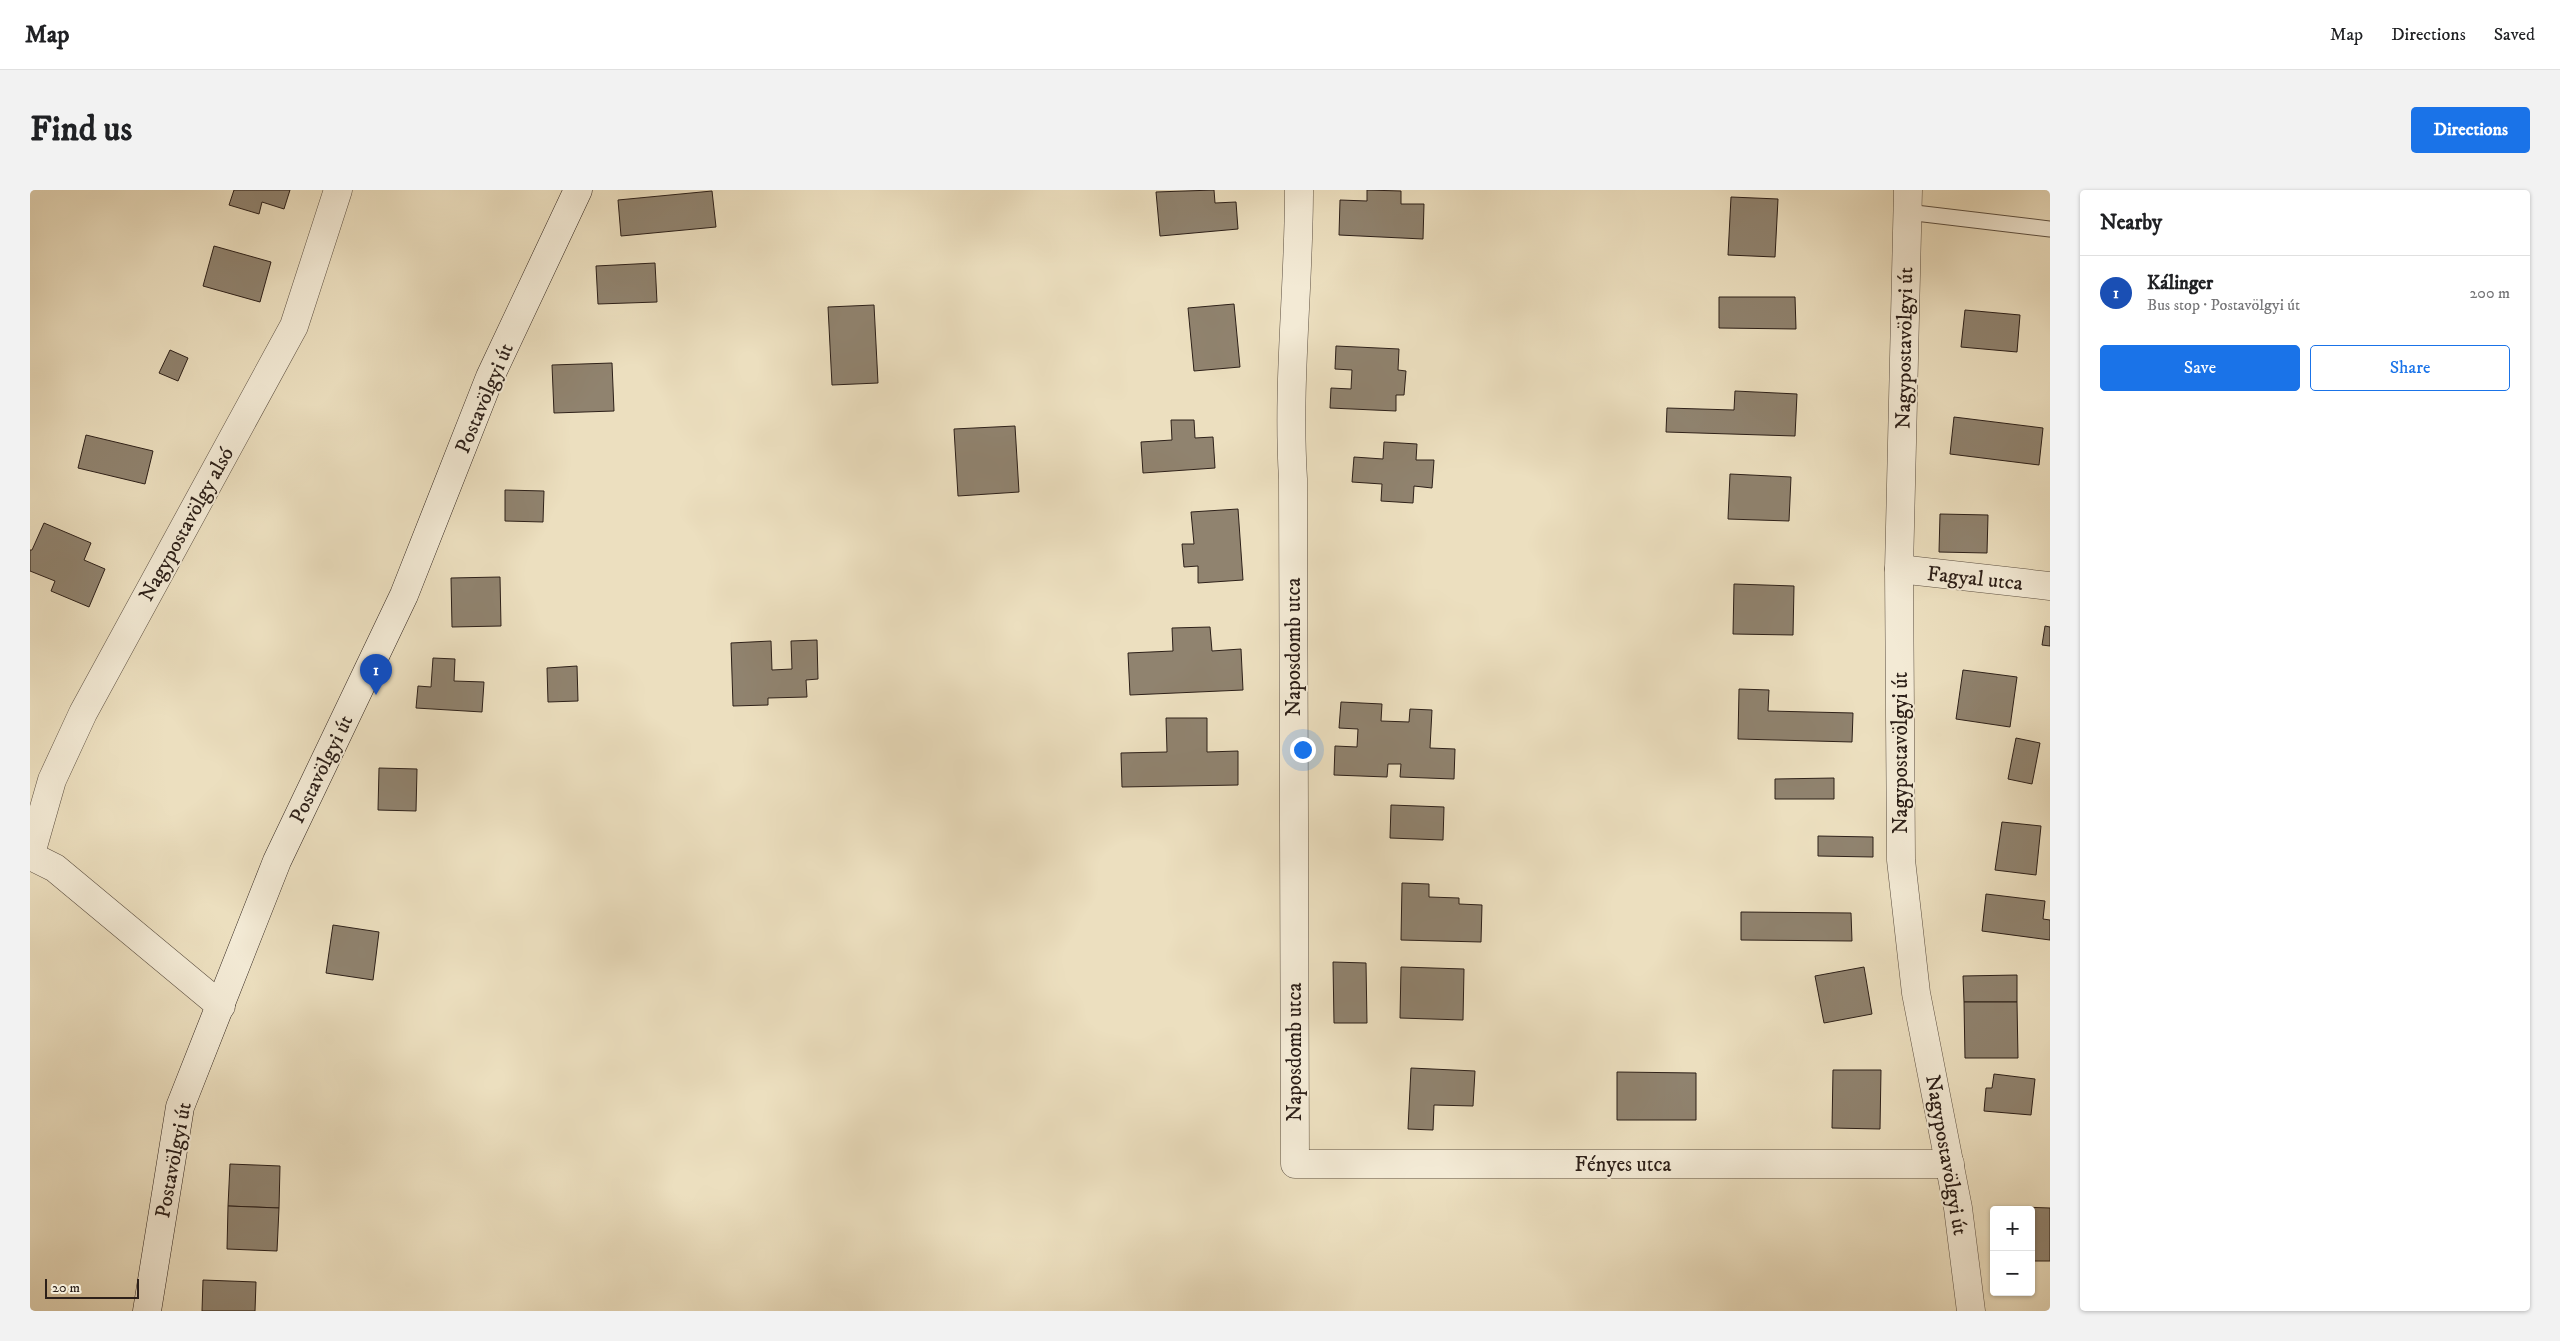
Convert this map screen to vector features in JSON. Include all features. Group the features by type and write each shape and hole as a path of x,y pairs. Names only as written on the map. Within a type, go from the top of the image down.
{"street":[{"name":"Nagypostavölgy alsó","path":"30,856 52,780 83,713 294,326 338,190"},
{"name":"Postavölgyi út","path":"148,1311 180,1107 277,860 404,595 490,377 578,190"},
{"name":"Naposdomb utca","path":"1295,1164 1293,479 1290,424 1299,242 1299,190"},
{"name":"Nagypostavölgyi út","path":"1908,201 1899,569 1901,860 1916,993 1950,1164 1972,1311"},
{"name":"Fagyal utca","path":"1899,569 2050,586"},
{"path":"30,856 61,873 221,1006"},
{"name":"Fényes utca","path":"1295,1164 1950,1164"}],"lane":[{"path":"1908,201 2050,229"}],"building":[{"path":"234,190 290,190 284,209 262,202 259,214 229,205"},
{"path":"1214,190 1215,203 1236,202 1238,229 1160,236 1156,192"},
{"path":"1367,190 1401,191 1401,204 1424,204 1423,239 1339,235 1340,200 1367,201"},
{"path":"712,191 716,227 621,236 618,200"},
{"path":"1731,197 1778,199 1775,257 1728,255"},
{"path":"214,246 271,262 260,302 203,286"},
{"path":"655,263 657,302 598,304 596,266"},
{"path":"1719,297 1795,297 1796,329 1719,328"},
{"path":"1234,304 1240,367 1194,371 1188,308"},
{"path":"874,305 878,383 832,385 828,307"},
{"path":"1965,310 2020,315 2017,352 1961,347"},
{"path":"1336,346 1399,349 1398,370 1406,371 1404,395 1396,395 1396,411 1330,408 1331,388 1351,389 1352,370 1335,369"},
{"path":"170,350 188,358 178,381 159,373"},
{"path":"612,363 614,411 554,413 552,365"},
{"path":"1735,391 1797,394 1795,436 1666,432 1667,408 1734,410"},
{"path":"1954,417 2043,428 2039,465 1950,454"},
{"path":"1171,420 1194,420 1195,438 1213,437 1215,468 1143,473 1141,442 1172,440"},
{"path":"1015,426 1019,492 958,496 954,429"},
{"path":"86,435 153,451 145,484 78,468"},
{"path":"1384,442 1417,444 1416,460 1434,460 1432,488 1414,486 1413,503 1381,501 1382,484 1352,482 1354,457 1383,459"},
{"path":"1730,474 1791,477 1789,521 1728,519"},
{"path":"505,490 544,491 543,522 505,521"},
{"path":"1238,509 1243,580 1198,583 1198,566 1184,567 1182,544 1194,544 1191,512"},
{"path":"1940,514 1988,515 1987,553 1939,552"},
{"path":"44,523 91,543 84,560 105,569 89,607 51,591 55,581 30,571 30,550 32,550"},
{"path":"500,577 501,626 452,627 451,578"},
{"path":"1734,584 1794,586 1793,635 1733,634"},
{"path":"2045,626 2050,627 2050,646 2042,645"},
{"path":"1210,627 1212,651 1241,649 1243,690 1130,695 1128,653 1173,651 1172,628"},
{"path":"817,640 818,679 806,680 807,697 768,698 768,705 733,706 731,643 771,641 772,670 792,669 791,641"},
{"path":"433,658 455,659 454,681 484,682 482,712 416,708 418,686 431,687"},
{"path":"577,666 578,701 548,702 547,668"},
{"path":"1963,670 2017,677 2010,727 1956,719"},
{"path":"1739,689 1769,690 1768,711 1853,713 1852,742 1738,739"},
{"path":"1341,702 1382,704 1381,721 1409,722 1410,709 1432,710 1430,748 1455,749 1454,779 1400,777 1401,764 1388,764 1387,777 1334,775 1335,746 1357,747 1358,729 1339,728"},
{"path":"1166,718 1207,718 1207,752 1238,751 1238,785 1122,787 1121,753 1167,752"},
{"path":"2016,738 2040,743 2032,784 2008,779"},
{"path":"379,768 417,769 416,811 378,810"},
{"path":"1834,778 1834,799 1775,799 1775,779"},
{"path":"1391,805 1444,807 1443,840 1390,838"},
{"path":"2002,822 2041,826 2036,875 1995,870"},
{"path":"1818,836 1873,837 1873,857 1818,856"},
{"path":"1402,883 1429,884 1429,897 1459,898 1459,904 1482,905 1481,942 1401,940"},
{"path":"1986,894 2045,901 2043,919 2050,920 2050,940 1982,931"},
{"path":"1741,912 1851,913 1852,941 1741,940"},
{"path":"333,925 379,932 373,980 326,973"},
{"path":"1333,962 1366,963 1367,1023 1334,1023"},
{"path":"1401,967 1464,969 1463,1020 1400,1018"},
{"path":"1864,967 1872,1014 1824,1023 1815,976"},
{"path":"2017,975 2017,1002 1964,1002 1963,976"},
{"path":"1964,1002 2017,1002 2018,1058 1965,1058"},
{"path":"1411,1068 1475,1071 1473,1106 1434,1105 1433,1130 1408,1129"},
{"path":"1833,1070 1881,1070 1880,1129 1832,1128"},
{"path":"1617,1072 1696,1073 1696,1120 1617,1120"},
{"path":"1994,1074 2035,1079 2031,1115 1984,1111 1986,1088 1992,1088"},
{"path":"230,1164 280,1166 279,1208 228,1206"},
{"path":"228,1206 279,1208 277,1251 227,1249"},
{"path":"2035,1208 2050,1208 2050,1261 2035,1261"},
{"path":"203,1280 256,1282 255,1311 202,1311"}],"place":[{"name":"Kálinger","path":"376,695"}]}
